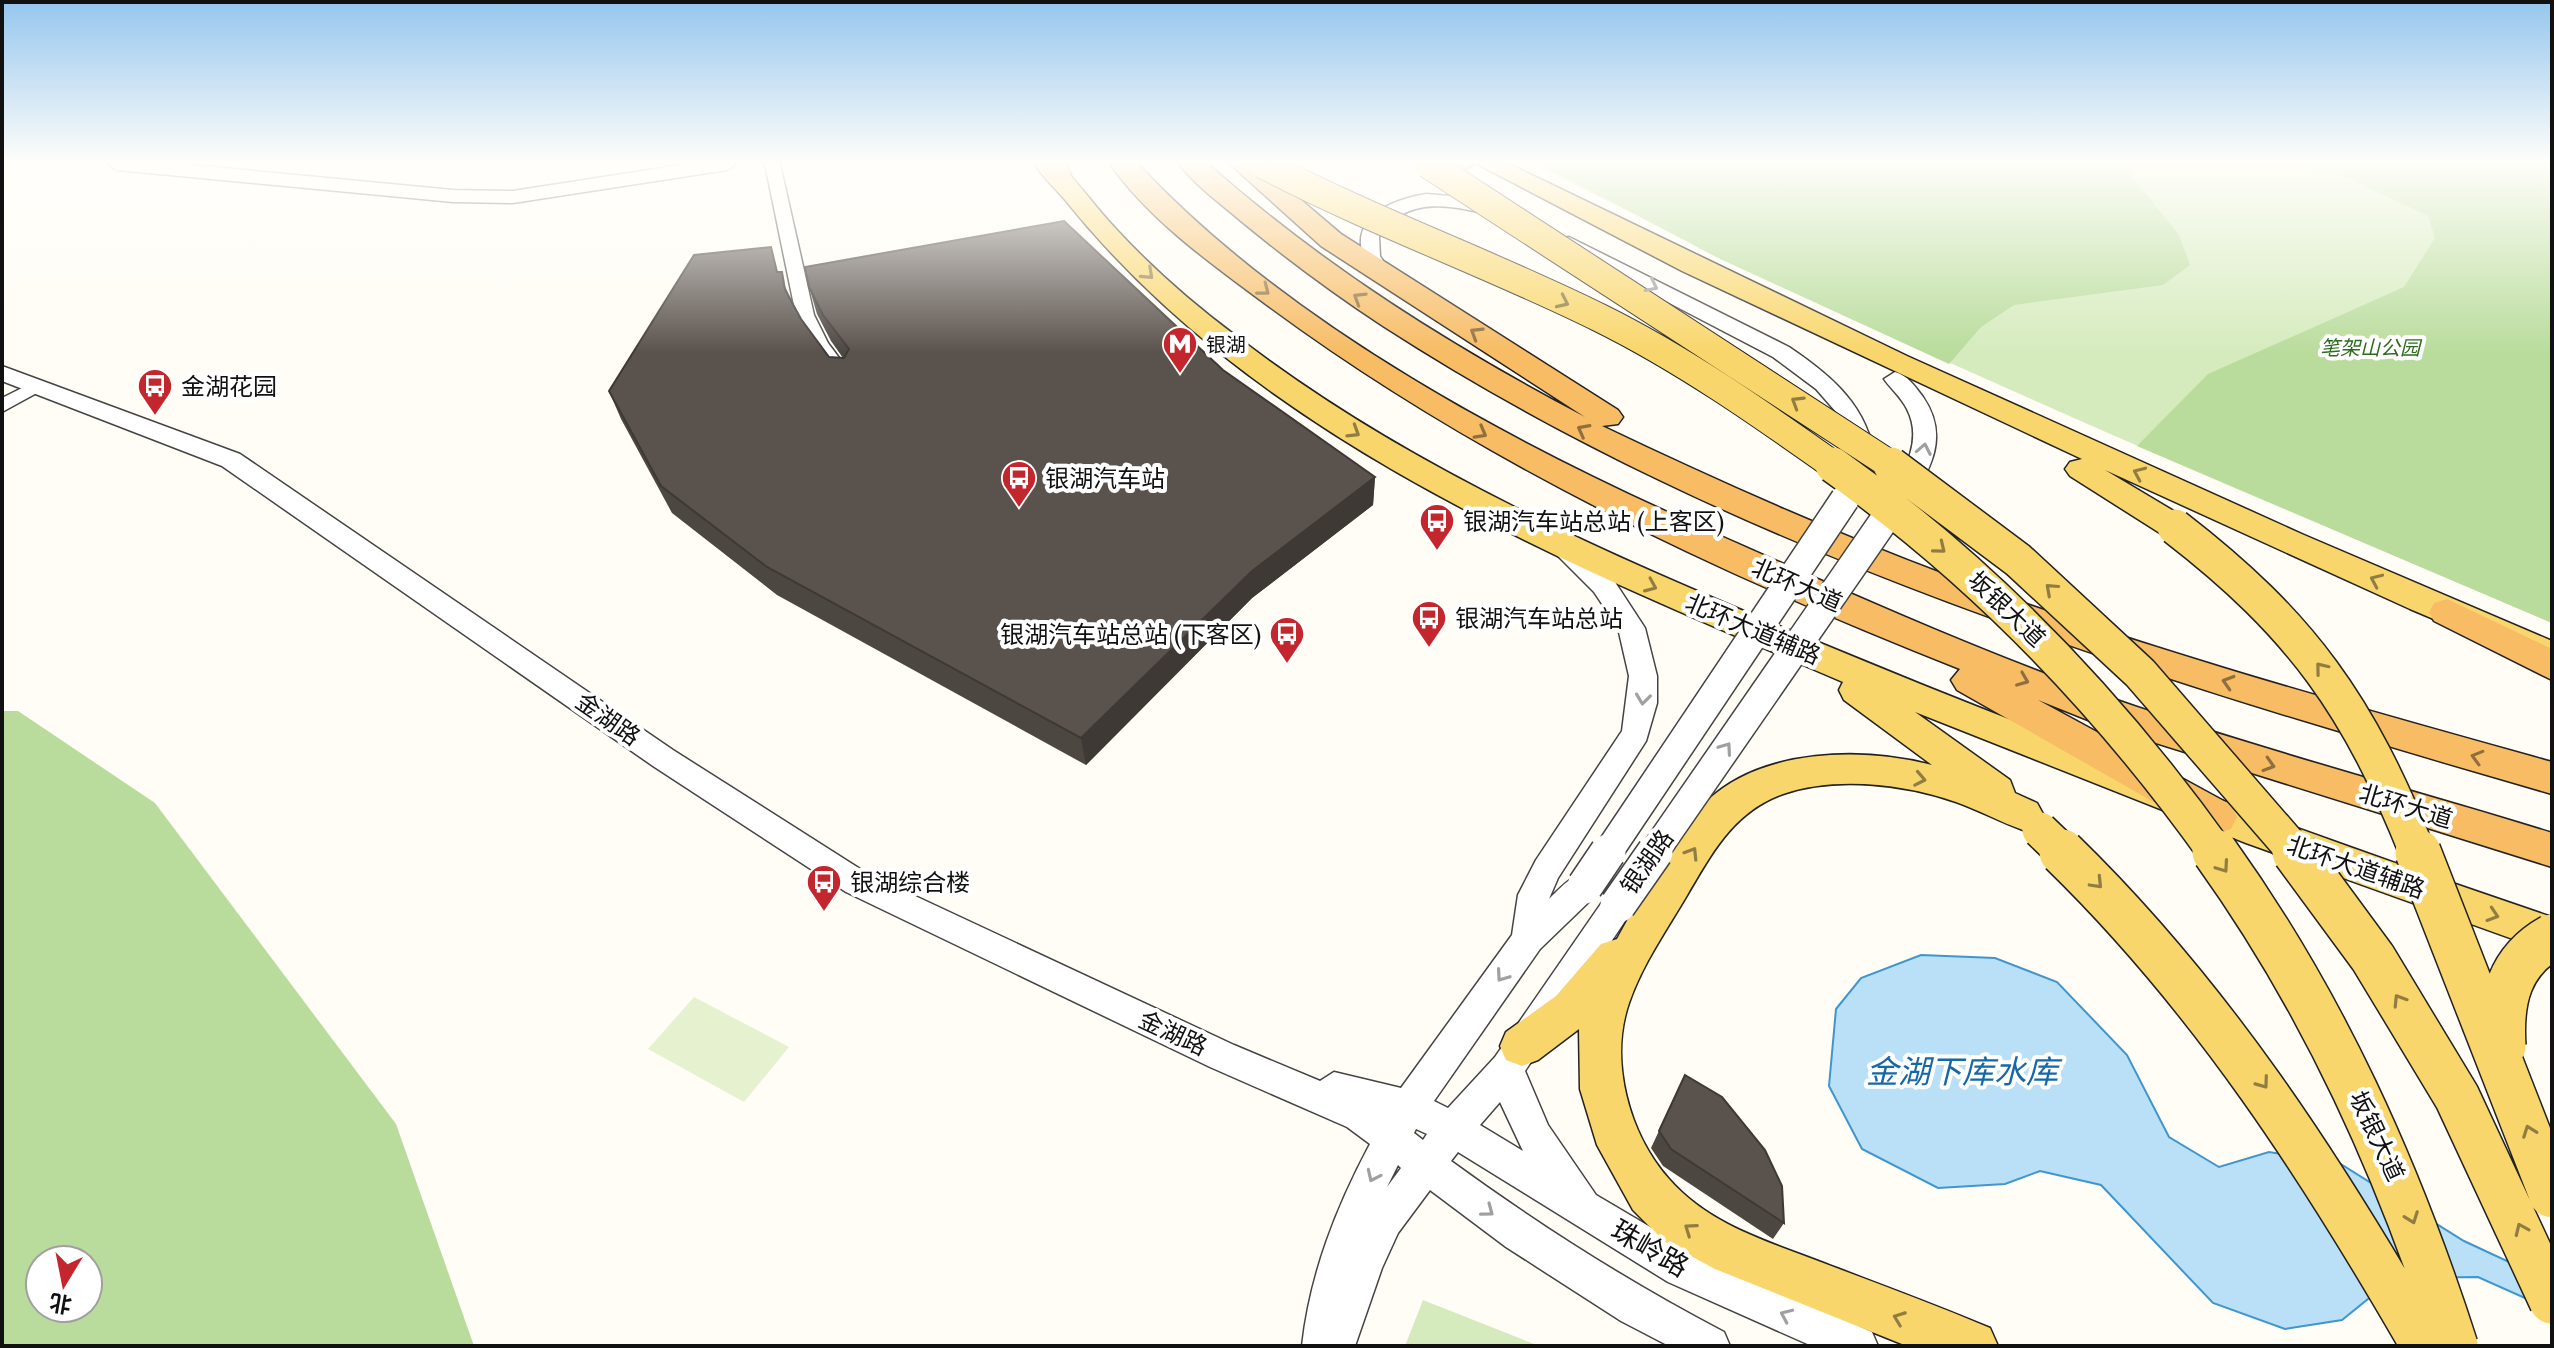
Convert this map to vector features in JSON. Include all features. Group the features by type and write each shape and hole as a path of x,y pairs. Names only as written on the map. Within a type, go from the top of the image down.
{"highway":[{"name":"北环大道","path":"1191,227 1283,305 1423,399 1606,499 1821,597 2122,717 2552,850"},
{"name":"北环大道","path":"1269,227 1346,290 1514,394 1779,525 2058,628 2354,721 2552,778"},
{"path":"1316,227 1382,275 1779,525"},
{"path":"1821,597 2216,817"},
{"path":"2447,612 2552,666"}],"main road":[{"name":"北环大道辅路","path":"1104,227 1136,263 1261,369 1387,453 1555,541 1991,730 2216,817 2552,936"},
{"name":"坂银大道","path":"1394,227 1530,286 1647,343 1822,456 1962,566 2011,611 2096,703 2184,812 2301,989 2341,1060 2396,1176 2429,1262 2455,1346"},
{"name":"坂银大道","path":"1525,227 1892,465 2018,560 2140,673 2259,804 2373,958 2457,1097 2552,1301"},
{"path":"1572,227 2051,453 2175,527 2221,563 2279,619 2345,700 2390,786 2506,1068 2552,1195"},
{"path":"1615,227 1742,290 2447,612 2552,656"},
{"path":"1800,649 1957,760 2032,822 2118,905 2246,1060 2325,1175 2424,1346"},
{"path":"1514,1057 1571,1010 1637,907 1712,820 1741,796 1783,779 1833,770 1883,773 1959,788 2032,822"},
{"path":"1637,907 1616,984 1606,1008 1602,1032 1604,1090 1612,1121 1643,1185 1667,1212 1701,1236 1972,1346"},
{"path":"2506,1068 2501,1007 2507,984 2524,955 2552,936"}],"street":[{"path":"786,227 805,315 820,344 845,378"},
{"path":"1376,227 1369,237 1370,256 1382,275"},
{"path":"1322,1346 1331,1287 1350,1228 1401,1121 1528,939 1585,886 1861,474 1861,435 1851,415 1822,382 1781,352 1537,227"},
{"name":"金湖路","path":"2,373 231,460 663,758 857,883 1222,1056 1360,1115 1453,1129"},
{"name":"银湖路","path":"1637,907 1919,469 1925,451 1923,414 1913,396 1895,379"},
{"path":"2,406 38,385"},
{"path":"1528,939 1534,895 1636,733 1645,691 1641,650 1620,606 1588,568 1555,541"},
{"path":"1335,1346 1365,1261 1385,1220 1453,1129 1514,1057"},
{"path":"1514,1057 1520,1114 1539,1147 1595,1216"},
{"name":"金湖路","path":"1401,1121 1427,1163"},
{"name":"珠岭路","path":"1453,1129 1682,1268 1858,1346"},
{"path":"1427,1163 1519,1234 1635,1307 1710,1346"}],"green space":[{"name":"笔架山公园","path":"1659,227 2552,227 2552,623 2039,402"},
{"path":"1659,227 2173,227 2179,235 2190,265 2163,285 2014,305 1981,327 1949,364 1718,258"},
{"path":"2431,227 2552,227 2552,623 2137,446 2208,374 2404,287 2435,238"},
{"path":"2,711 18,711 155,803 396,1124 474,1346 2,1346"},
{"path":"694,997 789,1047 744,1102 648,1049"},
{"path":"1423,1300 1539,1346 1405,1346"}],"water":[{"name":"金湖下库水库","path":"1921,955 1995,958 2057,982 2127,1055 2169,1137 2219,1167 2269,1152 2339,1163 2464,1241 2552,1282 2552,1310 2478,1277 2394,1278 2342,1320 2285,1329 2213,1303 2101,1185 2040,1171 2005,1184 1938,1188 1862,1149 1829,1086 1836,1009 1861,978"}],"building":[{"name":"银湖汽车站","path":"1031,227 1070,227 1223,370 1375,477 1252,571 1081,738 767,567 661,486 609,391 694,255 771,247 777,272 782,272 785,290 801,319 829,357 844,358 849,349 823,315 809,287 805,267"},
{"path":"1685,1075 1722,1097 1765,1150 1782,1186 1784,1223 1671,1149 1659,1131"}],"place":[{"name":"银湖","path":"1180,375"},
{"name":"金湖花园","path":"155,417"},
{"name":"银湖汽车站","path":"1019,509"},
{"name":"银湖汽车站总站 (上客区)","path":"1437,552"},
{"name":"银湖汽车站总站","path":"1429,649"},
{"name":"银湖汽车站总站 (下客区)","path":"1287,665"},
{"name":"银湖综合楼","path":"824,913"}]}
